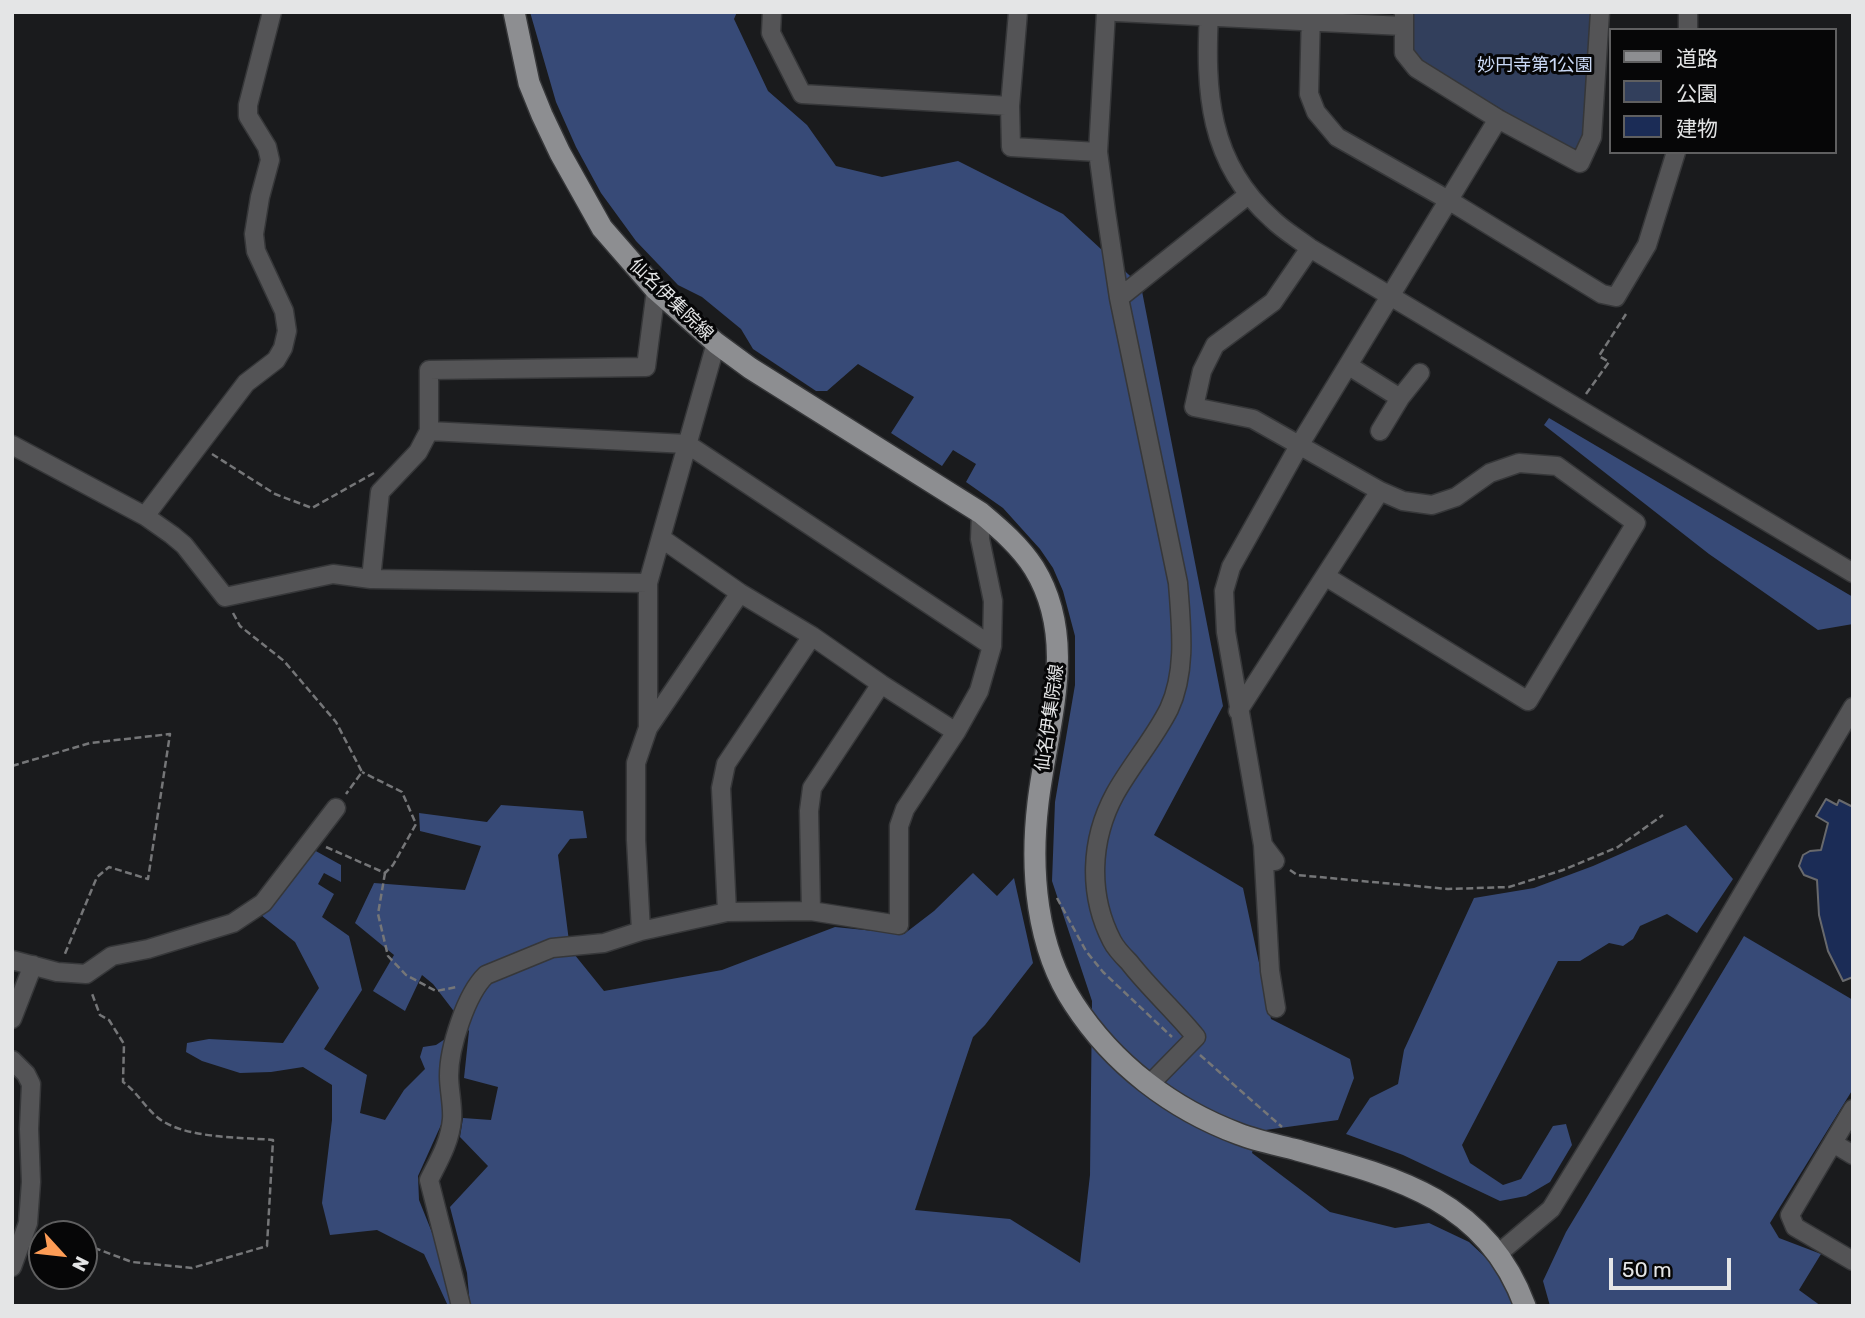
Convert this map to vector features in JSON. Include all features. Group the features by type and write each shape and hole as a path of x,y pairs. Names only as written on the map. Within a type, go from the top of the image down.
{"main road":[{"name":"仙名伊集院線","path":"514,12 529,83 560,153 602,228 656,290 716,343 809,407 981,513 1004,532 1033,567 1048,601 1057,638 1059,661 1035,832 1034,863 1043,932 1056,971 1073,1003 1100,1040 1125,1066 1149,1085 1210,1122 1241,1135 1364,1168 1418,1189 1460,1214 1499,1253 1525,1306"}],"street":[{"path":"145,516 246,383 276,360 283,348 287,331 284,312 256,251 254,234 270,160 267,147 248,116 248,105 272,12"},
{"path":"772,12 771,33 802,94 1010,106"},
{"path":"1018,12 1010,106 1011,147 1098,152"},
{"path":"1106,12 1098,152 1119,298 1178,583 1181,627 1180,671 1170,708 1114,795 1100,829 1094,862 1096,898 1113,942 1147,985 1196,1037 1149,1085"},
{"path":"1116,12 1404,19 1404,53 1416,68 1498,119 1580,163 1592,137 1600,12"},
{"path":"1209,15 1208,82 1214,126 1224,155 1248,195 1272,220 1310,248 1853,573"},
{"path":"1310,17 1309,94 1317,112 1337,137 1450,201 1602,294 1616,297 1647,245 1675,154"},
{"path":"1276,1008 1270,971 1262,845 1226,632 1224,591 1231,567 1300,444 1498,119"},
{"path":"1119,298 1248,195"},
{"path":"1310,248 1273,302 1215,345 1202,371 1194,407 1253,419 1380,491 1403,500 1432,505 1456,496 1490,473 1519,463 1557,466 1636,523 1528,701 1325,576"},
{"path":"371,579 380,492 418,452 429,431 429,370 646,367 656,290"},
{"path":"648,728 648,583 716,343"},
{"path":"1349,366 1400,398"},
{"path":"1380,431 1400,398 1420,373"},
{"path":"429,431 687,444 992,646"},
{"path":"12,445 145,516 184,545 225,597 334,575 371,579 648,583"},
{"path":"1238,711 1380,491"},
{"path":"461,1306 429,1180 447,1144 452,1119 449,1074 456,1034 478,983 486,975 552,948 604,943 641,930 727,912 811,911 899,925 899,826 905,809 956,732 979,691 992,646 993,601 980,539 981,513"},
{"path":"661,538 740,593 812,636 956,732"},
{"path":"641,930 636,840 636,763 648,728 740,593"},
{"path":"727,912 721,788 726,764 812,636"},
{"path":"811,911 809,811 812,788 881,684"},
{"path":"1499,1253 1551,1209 1690,984 1853,707"},
{"path":"12,960 57,972 86,974 112,956 148,949 233,923 263,903 336,808"},
{"path":"1262,845 1275,861"},
{"path":"12,1019 33,965"},
{"path":"12,1060 26,1074 31,1084 31,1182 28,1223 12,1267"},
{"path":"1853,1109 1790,1215 1795,1227 1853,1261"},
{"path":"1833,1143 1853,1155"}],"path":[{"path":"1586,394 1609,362 1599,356 1626,314"},
{"path":"199,446 275,494 312,509 379,470"},
{"path":"225,597 240,626 284,661 336,722 362,772 402,792 416,824 393,865 385,873 378,914 388,956 406,975 436,991 478,983"},
{"path":"12,766 90,743 170,734 148,879 109,867 97,877 57,972"},
{"path":"336,808 362,772"},
{"path":"1275,861 1297,874 1448,889 1509,887 1563,870 1618,847 1662,816"},
{"path":"312,841 385,873"},
{"path":"1055,894 1086,951 1102,972 1283,1128"},
{"path":"86,974 100,1015 109,1020 124,1044 123,1082 135,1090 155,1116 178,1128 216,1135 273,1140 267,1246 192,1268 132,1262 98,1249"}],"green space":[{"name":"妙円寺第1公園","path":"1412,12 1593,12 1587,130 1580,147 1569,150 1418,59 1411,48"}],"shaded area":[{"path":"530,12 737,12 734,19 768,91 807,125 836,166 882,177 958,161 1063,214 1141,286 1223,706 1154,835 1243,888 1271,1019 1350,1059 1354,1078 1338,1120 1258,1131 1252,1153 1330,1212 1395,1228 1429,1223 1469,1242 1499,1270 1514,1306 470,1306 467,1273 450,1207 488,1166 460,1137 463,1118 491,1120 498,1087 464,1078 469,1031 433,984 422,975 405,1011 373,991 394,955 355,923 374,883 465,890 481,846 420,831 419,813 487,822 501,805 583,811 587,838 570,839 558,855 570,949 604,991 722,970 835,927 904,934 934,911 973,873 997,896 1014,878 1033,963 973,1037 915,1210 1010,1219 1080,1263 1090,1175 1092,1001 1052,881 1055,802 1075,685 1075,636 1063,591 1053,568 1040,549 1003,508 966,482 976,464 953,450 942,466 891,433 914,397 858,364 827,391 816,391 753,349 741,329 702,297 678,285 636,241 601,193 576,147 556,102"},
{"path":"1549,418 1853,597 1853,624 1818,630 1709,554 1544,425"},
{"path":"1686,825 1733,879 1697,933 1667,914 1640,926 1633,939 1623,946 1609,943 1580,961 1558,961 1462,1145 1470,1163 1503,1185 1521,1179 1553,1126 1566,1124 1572,1145 1550,1182 1526,1196 1500,1201 1403,1155 1346,1134 1370,1098 1398,1084 1404,1050 1474,898 1534,888 1593,866"},
{"path":"314,850 341,865 341,882 324,873 318,884 334,894 322,917 349,936 362,990 324,1049 367,1075 360,1113 385,1120 404,1090 425,1069 420,1057 423,1047 436,1045 448,1037 445,1116 418,1176 419,1200 445,1265 452,1306 448,1306 424,1254 377,1230 330,1235 322,1203 332,1120 332,1085 303,1067 240,1073 202,1061 186,1052 187,1043 209,1039 283,1043 319,988 295,942 261,915"},
{"path":"1744,936 1853,1000 1853,1089 1770,1223 1779,1238 1821,1254 1799,1290 1821,1306 1550,1306 1543,1281 1566,1232"}],"building":[{"path":"1826,799 1837,805 1839,800 1853,807 1853,977 1843,981 1828,951 1819,915 1817,880 1804,875 1799,866 1803,855 1821,850 1828,823 1816,816"}]}
